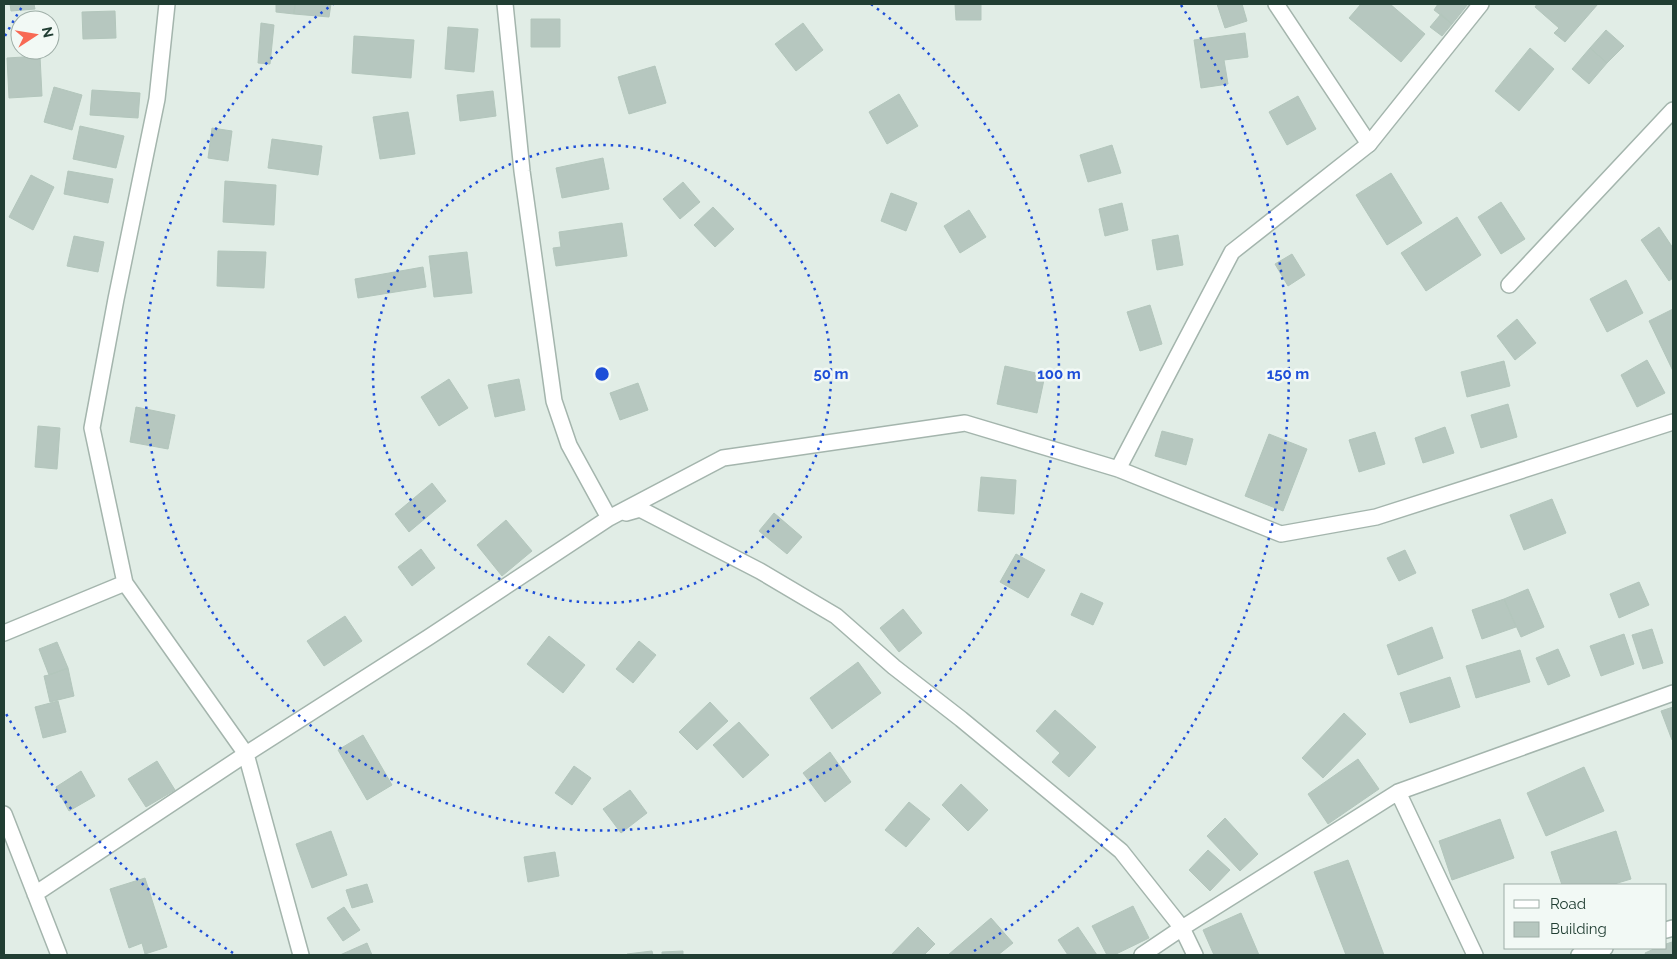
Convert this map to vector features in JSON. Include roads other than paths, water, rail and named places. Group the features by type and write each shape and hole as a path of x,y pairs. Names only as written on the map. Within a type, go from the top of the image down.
{"street":[{"path":"167,4 157,99 92,428 125,582 246,754 300,955"},
{"path":"505,4 522,171 554,401 569,445 609,518"},
{"path":"1276,4 1369,144"},
{"path":"1118,469 1232,252 1369,144 1481,4"},
{"path":"1509,285 1673,110"},
{"path":"35,894 609,518 723,458 965,423 1118,469 1281,534 1376,517 1673,422"},
{"path":"609,518 640,509 760,571 836,616 894,667 961,719 1121,851 1182,928 1195,955"},
{"path":"4,633 125,582"},
{"path":"1142,955 1398,792 1673,692"},
{"path":"1398,792 1474,955"},
{"path":"4,814 59,955"},
{"path":"1579,955 1601,949"}]}
